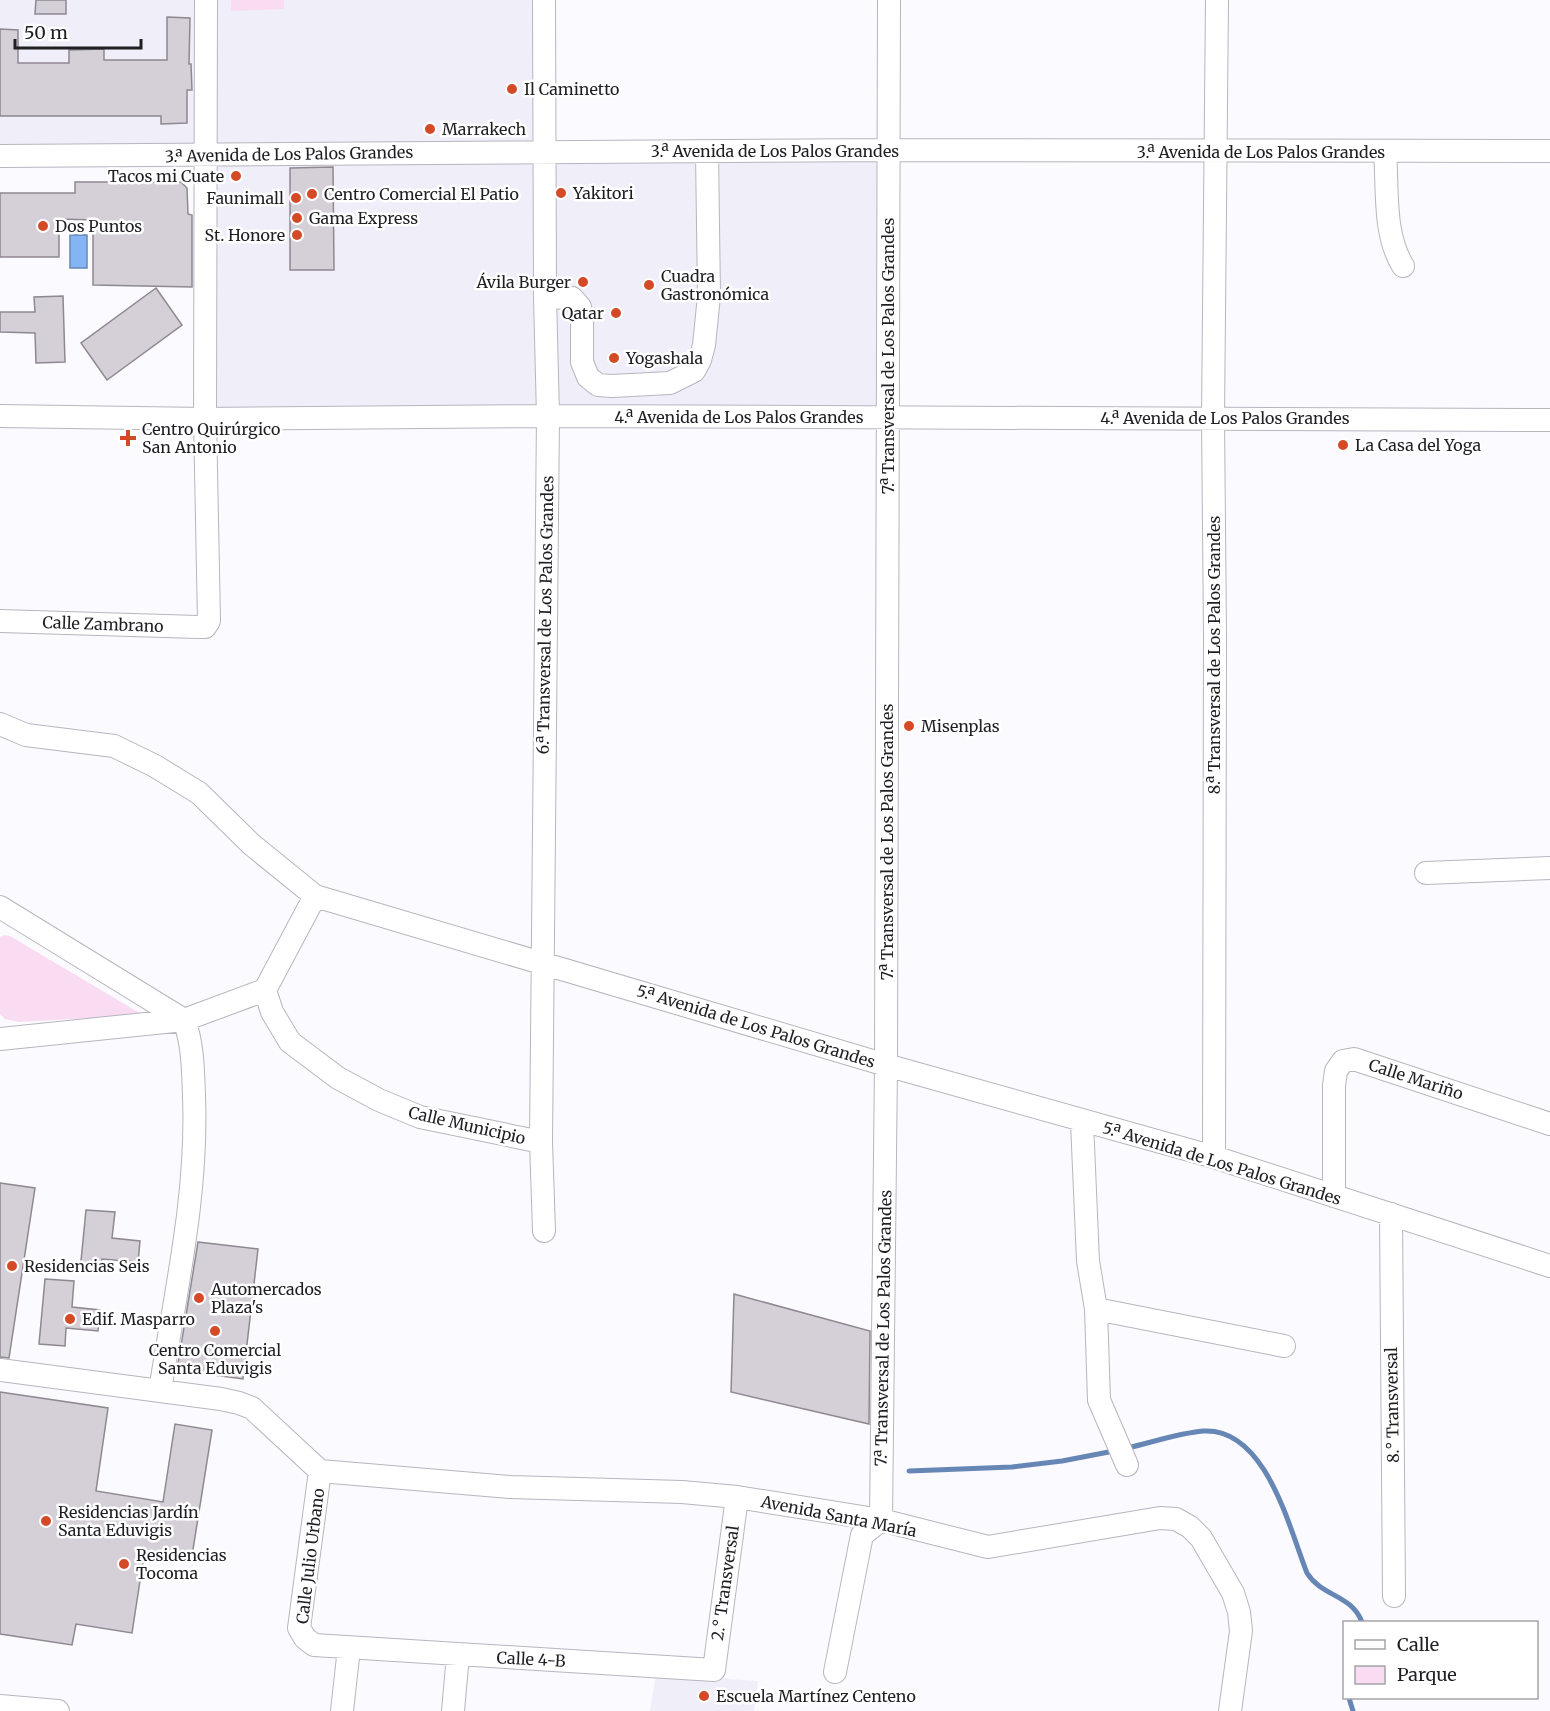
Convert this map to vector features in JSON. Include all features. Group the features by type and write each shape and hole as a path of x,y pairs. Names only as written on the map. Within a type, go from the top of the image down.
{"street":[{"path":"206,0 206,419"},
{"name":"6.ª Transversal de Los Palos Grandes","path":"544,0 545,297 548,416 541,962 541,1142 544,1231"},
{"name":"7.ª Transversal de Los Palos Grandes","path":"881,1520 886,1065 889,0"},
{"name":"8.ª Transversal de Los Palos Grandes","path":"1214,1157 1213,418 1217,0"},
{"name":"3.ª Avenida de Los Palos Grandes","path":"0,156 888,150 1550,151"},
{"path":"545,297 572,298 580,307 582,362 588,377 598,384 612,386 670,383 694,371 704,345 709,296 707,152"},
{"path":"1385,152 1390,236 1394,253 1403,266"},
{"name":"4.ª Avenida de Los Palos Grandes","path":"0,417 206,419 548,416 1550,420"},
{"name":"Calle Zambrano","path":"0,621 206,627 209,621 206,419"},
{"name":"5.ª Avenida de Los Palos Grandes","path":"0,724 26,735 114,746 155,766 199,793 251,844 315,896 1082,1122 1214,1157 1550,1266"},
{"path":"1426,873 1550,868"},
{"path":"0,1039 184,1020 265,990 315,896"},
{"path":"0,907 184,1020 190,1036 195,1125 190,1207 160,1391"},
{"name":"Calle Municipio","path":"265,990 272,1012 290,1042 338,1078 379,1100 420,1117 541,1142"},
{"name":"Calle Mariño","path":"1334,1196 1334,1086 1336,1071 1343,1061 1354,1059 1550,1124"},
{"path":"1082,1122 1088,1261 1096,1309 1099,1400 1127,1465"},
{"name":"8.° Transversal","path":"1391,1214 1394,1596"},
{"path":"1096,1309 1284,1346"},
{"path":"0,1370 239,1403 252,1408 320,1472"},
{"name":"Avenida Santa María","path":"320,1472 510,1487 682,1492 737,1497 881,1520 988,1547 1150,1519 1176,1519 1190,1527 1201,1538 1233,1593 1239,1612 1241,1631 1230,1711"},
{"name":"Calle Julio Urbano","path":"320,1472 299,1628 305,1638 314,1645 349,1648"},
{"name":"2.° Transversal","path":"714,1670 737,1497"},
{"path":"835,1672 862,1535 881,1520"},
{"path":"342,1711 349,1648"},
{"name":"Calle 4-B","path":"349,1648 714,1670"},
{"path":"453,1711 458,1655"},
{"path":"0,1706 58,1711"}],"shaded area":[{"path":"0,0 541,0 544,152 888,150 888,417 205,419 206,155 0,148"},
{"name":"Escuela Martínez Centeno","path":"656,1674 758,1681 754,1711 650,1711"}],"green space":[{"path":"231,0 284,0 284,9 231,11"},
{"path":"10,936 143,1015 19,1022 5,1019 0,1014 0,937"}],"water":[{"path":"70,235 87,235 87,268 70,268"}],"building":[{"path":"36,0 66,0 66,14 35,14"},
{"path":"167,17 190,18 189,64 191,64 192,90 187,90 187,123 161,124 161,116 0,116 0,29 18,30 18,63 69,63 69,50 104,49 104,60 167,60"},
{"name":"Centro Comercial El Patio","path":"333,167 334,270 290,270 290,168"},
{"path":"75,182 181,182 187,188 188,214 192,215 192,287 93,285 93,220 59,219 59,257 0,257 0,193 75,193"},
{"path":"156,288 182,325 107,380 81,343"},
{"path":"63,296 65,362 36,363 35,333 0,332 0,312 35,312 34,297"},
{"name":"Residencias Seis","path":"0,1183 35,1188 9,1358 0,1357"},
{"path":"86,1210 115,1212 112,1238 140,1241 138,1262 102,1259 100,1273 80,1271"},
{"name":"Centro Comercial Santa Eduvigis","path":"198,1242 258,1249 243,1379 177,1370"},
{"name":"Edif. Masparro","path":"45,1279 74,1281 72,1307 100,1310 98,1331 66,1328 65,1346 39,1344"},
{"path":"734,1294 870,1331 869,1424 731,1392"},
{"name":"Residencias Jardín Santa Eduvigis","path":"0,1392 108,1408 96,1491 163,1502 175,1424 212,1430 191,1562 144,1555 132,1633 76,1624 72,1645 0,1634"}],"waterway":[{"path":"1127,1448 1203,1431 1225,1434 1243,1445 1259,1462 1272,1484 1283,1507 1307,1573 1320,1587 1351,1606 1361,1621"},
{"path":"909,1471 1012,1467 1062,1461 1114,1451"},
{"path":"1349,1699 1353,1711"}],"place":[{"name":"Il Caminetto","path":"512,89"},
{"name":"Marrakech","path":"430,129"},
{"name":"Tacos mi Cuate","path":"236,176"},
{"name":"Yakitori","path":"561,193"},
{"name":"Centro Comercial El Patio","path":"312,194"},
{"name":"Faunimall","path":"296,198"},
{"name":"Gama Express","path":"297,218"},
{"name":"Dos Puntos","path":"43,226"},
{"name":"St. Honore","path":"297,235"},
{"name":"Ávila Burger","path":"583,282"},
{"name":"Cuadra Gastronómica","path":"649,285"},
{"name":"Qatar","path":"616,313"},
{"name":"Yogashala","path":"614,358"},
{"name":"Centro Quirúrgico San Antonio","path":"128,438"},
{"name":"La Casa del Yoga","path":"1343,445"},
{"name":"Misenplas","path":"909,726"},
{"name":"Residencias Seis","path":"12,1266"},
{"name":"Automercados Plaza's","path":"199,1298"},
{"name":"Edif. Masparro","path":"70,1319"},
{"name":"Centro Comercial Santa Eduvigis","path":"215,1331"},
{"name":"Residencias Jardín Santa Eduvigis","path":"46,1521"},
{"name":"Residencias Tocoma","path":"124,1564"},
{"name":"Escuela Martínez Centeno","path":"704,1696"}]}
